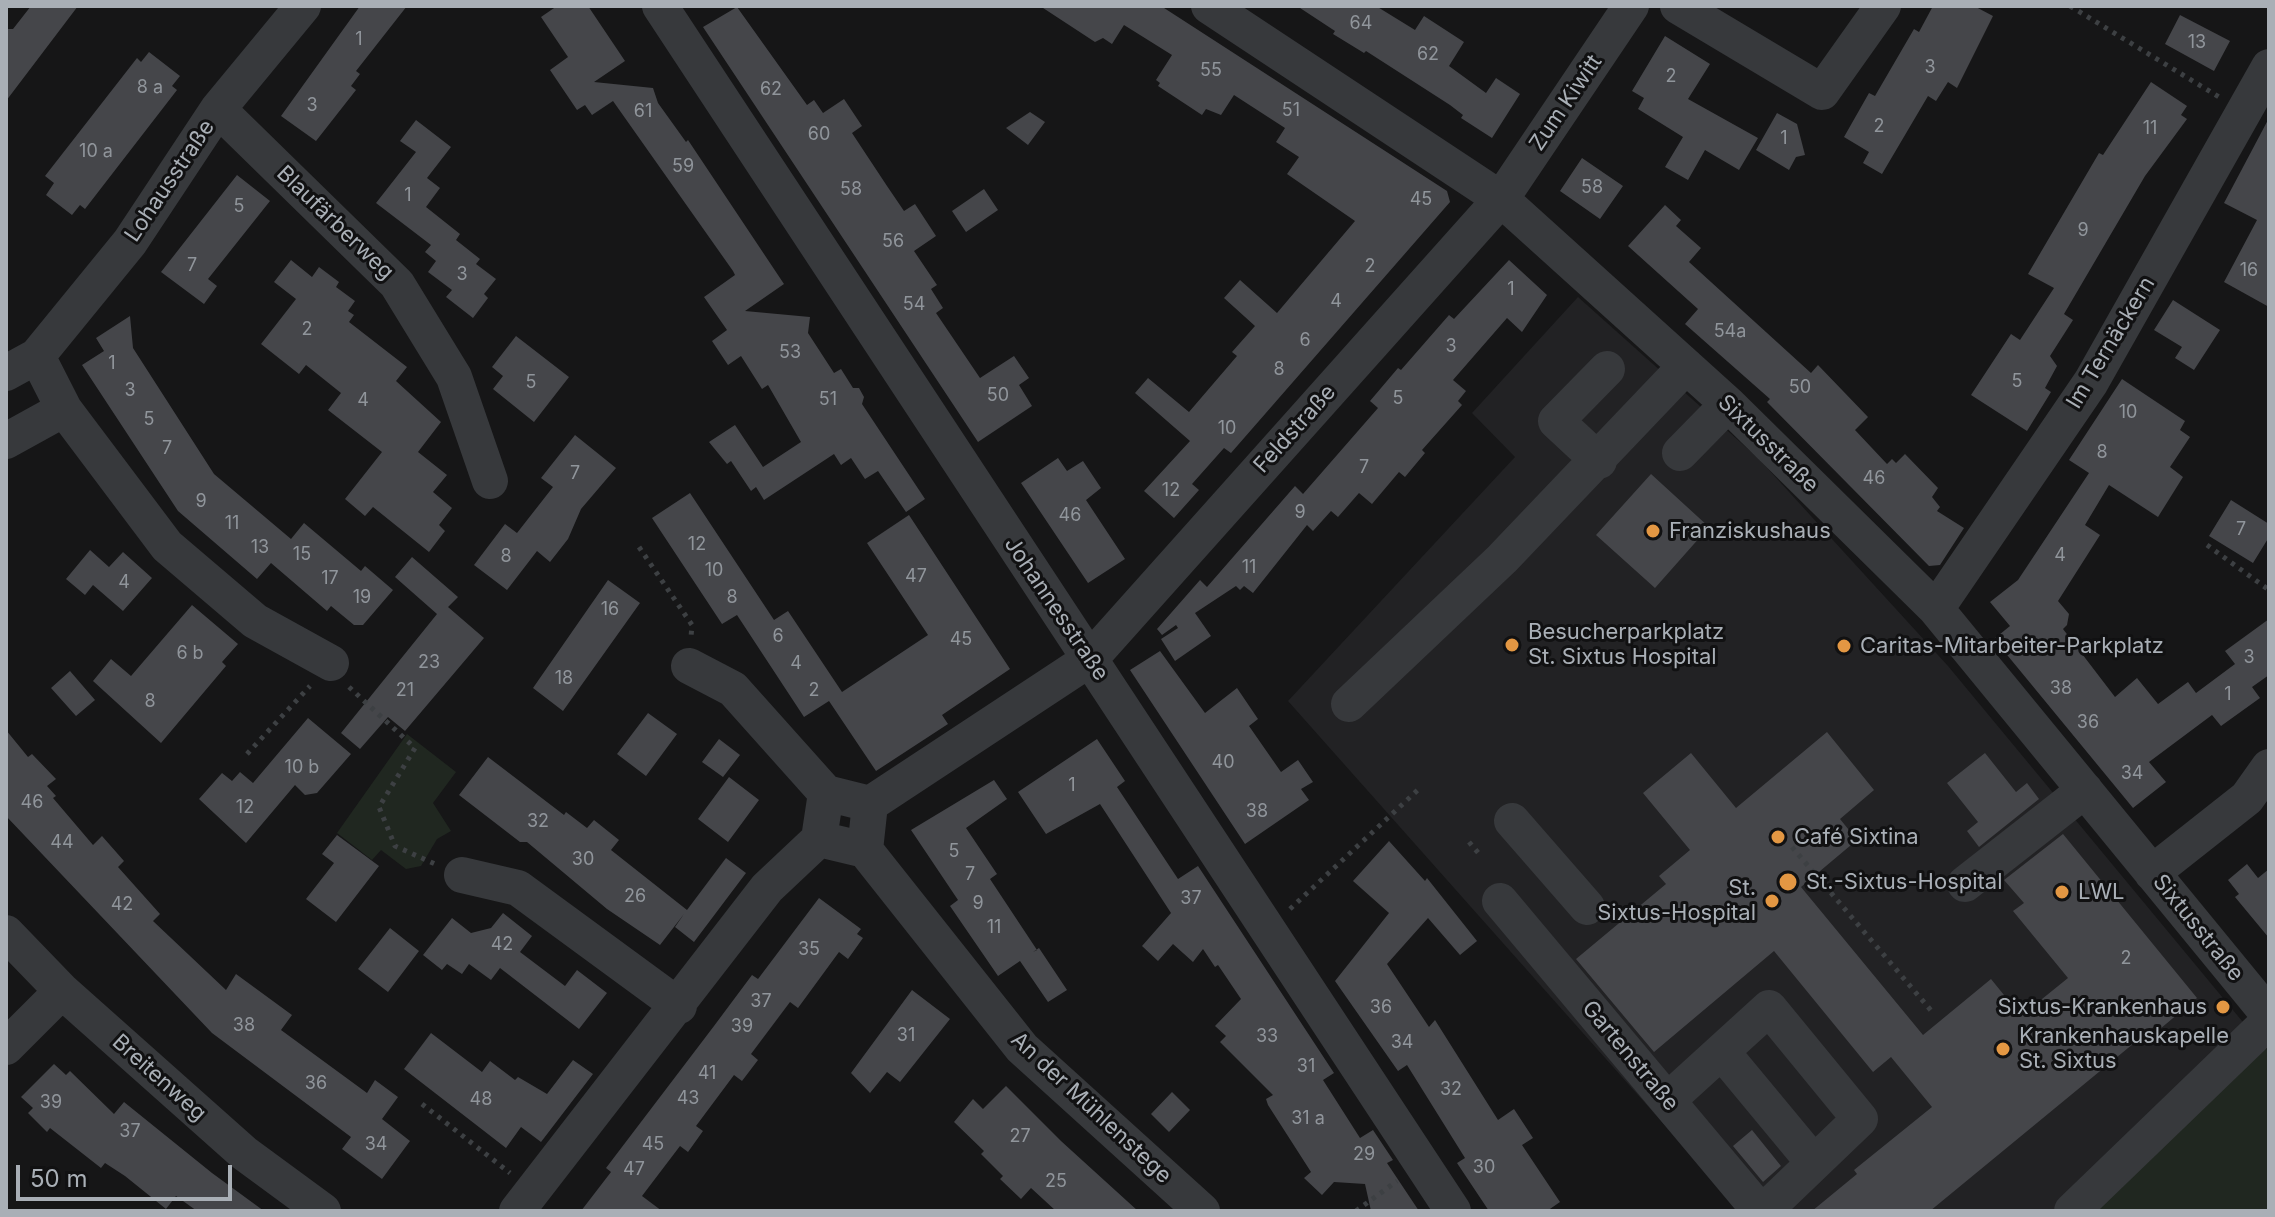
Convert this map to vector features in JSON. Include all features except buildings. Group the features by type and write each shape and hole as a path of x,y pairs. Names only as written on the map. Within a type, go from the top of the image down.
{"street":[{"name":"Lohausstraße","path":"6,373 37,356 130,242 218,109 303,6"},
{"name":"Johannesstraße","path":"660,6 1453,1211"},
{"name":"Sixtusstraße","path":"1209,6 1501,199 1728,404 1936,609 2269,1018"},
{"name":"Zum Kiwitt","path":"1501,199 1631,6"},
{"path":"1678,6 1822,92 1883,6"},
{"name":"Im Ternäckern","path":"1936,609 2091,382 2269,67"},
{"name":"Blaufärberweg","path":"218,109 397,284 454,377 490,481"},
{"name":"Feldstraße","path":"1090,659 1501,199"},
{"path":"37,356 64,409 167,546 255,621 331,663"},
{"path":"1349,704 1599,461 1686,366"},
{"path":"1599,461 1556,421 1607,369"},
{"path":"1680,453 1728,404"},
{"path":"9,433 64,409"},
{"path":"689,666 733,689 826,793 870,804 1090,659"},
{"path":"2152,873 2247,798 2269,767"},
{"path":"1965,884 2085,790"},
{"path":"525,1201 679,1006 767,888 819,839 826,793"},
{"path":"819,839 865,850 870,804"},
{"path":"1512,821 1587,907"},
{"name":"An der Mühlenstege","path":"865,850 1022,1048 1202,1211"},
{"path":"462,875 518,888 679,1006"},
{"name":"Gartenstraße","path":"1500,901 1762,1211"},
{"name":"Breitenweg","path":"6,933 62,991 244,1153 323,1211"},
{"path":"6,1047 62,991"},
{"path":"1668,1100 1769,1008 1860,1119 1762,1211"},
{"path":"2072,1211 2269,1018"},
{"path":"1722,1052 1814,1163"}],"path":[{"path":"2070,6 2243,112"},
{"path":"2207,545 2269,590"},
{"path":"639,547 692,625 689,666"},
{"path":"247,754 331,663 358,698 415,748 379,807 395,846 462,875"},
{"path":"1268,930 1421,787"},
{"path":"1469,842 1480,855"},
{"path":"1792,847 1934,1014"},
{"path":"422,1104 525,1201"},
{"path":"1356,1211 1420,1164"}],"shaded area":[{"name":"St.-Sixtus-Hospital","path":"1578,297 1758,458 1948,666 2247,1027 2052,1211 1741,1211 1288,701 1515,457 1472,413"},
{"path":"407,734 456,772 433,803 451,831 437,839 421,866 406,869 381,850 372,860 337,833"},
{"path":"2247,1027 2269,1052 2269,1211 2052,1211"}],"place":[{"name":"Franziskushaus","path":"1653,531"},
{"name":"Besucherparkplatz St. Sixtus Hospital","path":"1512,645"},
{"name":"Caritas-Mitarbeiter-Parkplatz","path":"1844,646"},
{"name":"Café Sixtina","path":"1778,837"},
{"name":"St.-Sixtus-Hospital","path":"1788,882"},
{"name":"LWL","path":"2062,892"},
{"name":"St. Sixtus-Hospital","path":"1772,901"},
{"name":"Sixtus-Krankenhaus","path":"2223,1007"},
{"name":"Krankenhauskapelle St. Sixtus","path":"2003,1049"}]}
